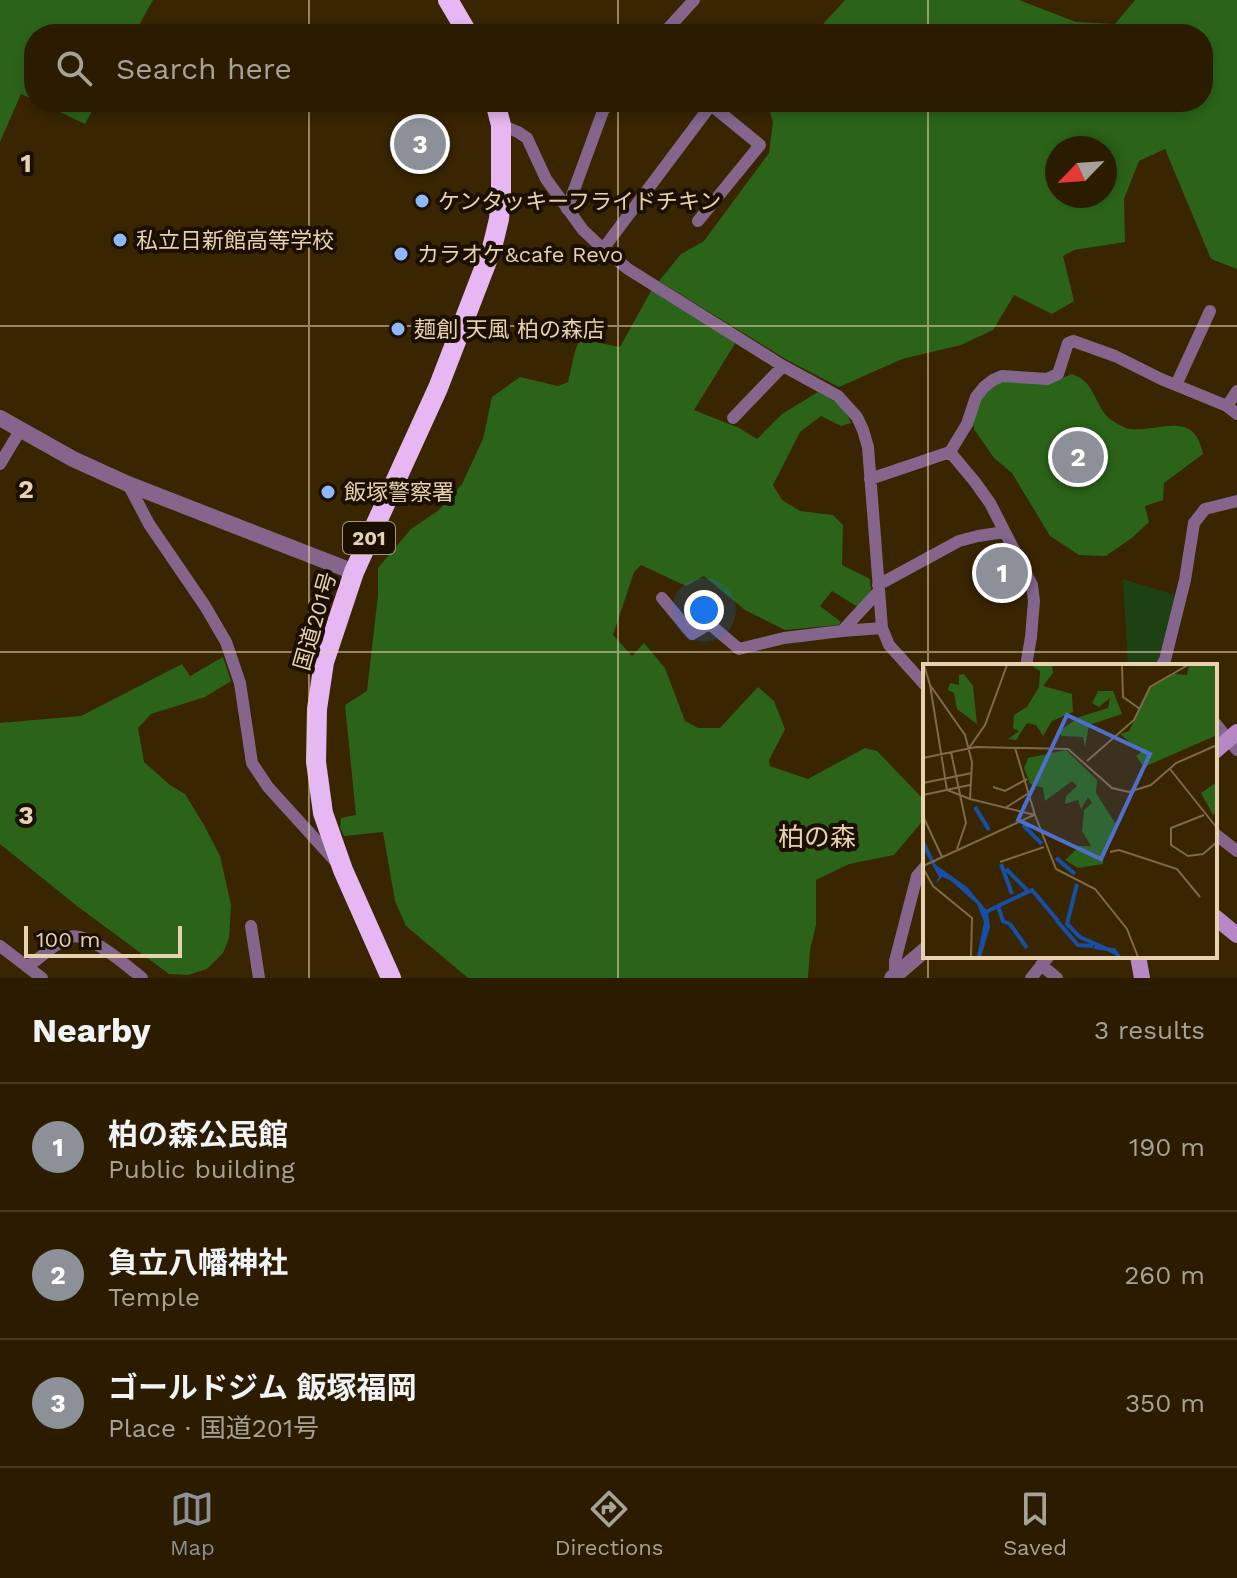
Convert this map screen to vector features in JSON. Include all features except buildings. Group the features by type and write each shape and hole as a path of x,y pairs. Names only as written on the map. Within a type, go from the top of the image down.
{"highway":[{"path":"448,0 462,24"},
{"name":"国道201号","path":"391,978 343,870 323,813 316,762 317,709 324,662 354,572 438,388 492,248 500,208 501,125 498,112"}],"main road":[{"path":"1217,919 1237,935"}],"street":[{"path":"672,24 694,0"},
{"path":"567,209 603,112"},
{"path":"603,249 703,112"},
{"path":"698,221 760,145 719,112"},
{"path":"501,125 527,138 546,179 583,230 603,249 628,269 783,366 838,396 857,417 868,447 882,628 889,645 923,683"},
{"path":"1176,385 1210,311"},
{"path":"870,479 950,452 967,424 976,397 984,387 1002,376 1047,379 1058,374 1068,343 1073,341 1115,356 1232,410 1237,391"},
{"path":"733,418 783,366"},
{"path":"0,418 73,459 128,484 354,572"},
{"path":"0,464 21,429"},
{"path":"950,452 990,503 1032,585 1033,613 1026,664"},
{"path":"128,484 149,524 226,642 240,683 252,763 268,787 343,870"},
{"path":"1165,664 1185,580 1194,523 1205,509 1237,501"},
{"path":"842,631 878,588 959,541 1005,532"},
{"path":"662,598 692,634 707,625 712,626 739,649 784,638 882,628"},
{"path":"1217,725 1234,741"},
{"path":"1217,836 1237,851"},
{"path":"896,977 895,961 917,876 923,869"},
{"path":"251,926 259,978"},
{"path":"27,967 69,938 78,936 110,952 142,978"},
{"path":"0,946 42,978"},
{"path":"896,977 923,952"},
{"path":"1031,978 1045,961 1057,978"}],"green space":[{"path":"0,0 153,0 140,24 24,24 24,95 21,94 0,142"},
{"path":"845,0 1019,0 1076,22 1115,24 823,24"},
{"path":"1135,0 1237,0 1237,269 1211,259 1165,149 1139,161 1124,199 1125,242 1074,250 1063,256 1074,301 1052,314 1014,295 993,330 961,345 902,359 839,387 787,360 659,281 681,254 704,241 769,153 773,122 770,112 1213,112 1213,24 1115,24"},
{"path":"60,112 92,112 85,124"},
{"path":"652,289 736,342 694,410 739,428 757,439 782,414 818,392 842,408 851,423 841,426 821,416 800,432 773,485 782,500 800,511 833,515 843,525 842,565 870,579 871,592 858,607 832,591 820,606 841,622 838,625 785,630 745,610 704,576 686,586 641,565 634,572 613,635 632,656 644,643 665,668 685,721 698,728 720,728 758,687 774,701 785,729 769,760 770,766 808,779 865,748 877,751 923,799 923,820 894,855 849,864 816,880 816,925 808,978 468,978 406,926 395,901 383,832 344,836 340,827 341,818 356,815 345,705 367,691 378,595 378,568 411,529 439,510 462,484 483,439 492,397 520,377 558,386 568,382 580,339 620,347"},
{"path":"1072,374 1087,384 1113,421 1130,429 1184,427 1199,440 1203,454 1164,483 1163,500 1145,506 1149,522 1106,556 1079,555 1050,536 1012,473 994,458 974,429 973,419 980,400 991,386 1003,382 1050,383"},
{"path":"1123,579 1175,595 1160,657 1155,664 1128,664"},
{"path":"223,657 231,681 205,697 151,714 138,728 144,762 185,794 204,825 220,856 231,905 229,938 223,953 207,969 188,975 169,974 0,844 0,723 81,716 182,664 190,676"}],"place":[{"name":"ゴールドジム 飯塚福岡","path":"420,144"},
{"name":"ケンタッキーフライドチキン","path":"422,201"},
{"name":"私立日新館高等学校","path":"120,240"},
{"name":"カラオケ&cafe Revo","path":"401,254"},
{"name":"麺創 天風 柏の森店","path":"398,329"},
{"name":"負立八幡神社","path":"1078,457"},
{"name":"飯塚警察署","path":"328,492"},
{"name":"柏の森公民館","path":"1002,573"}],"district":[{"name":"柏の森","path":"817,837"}]}
